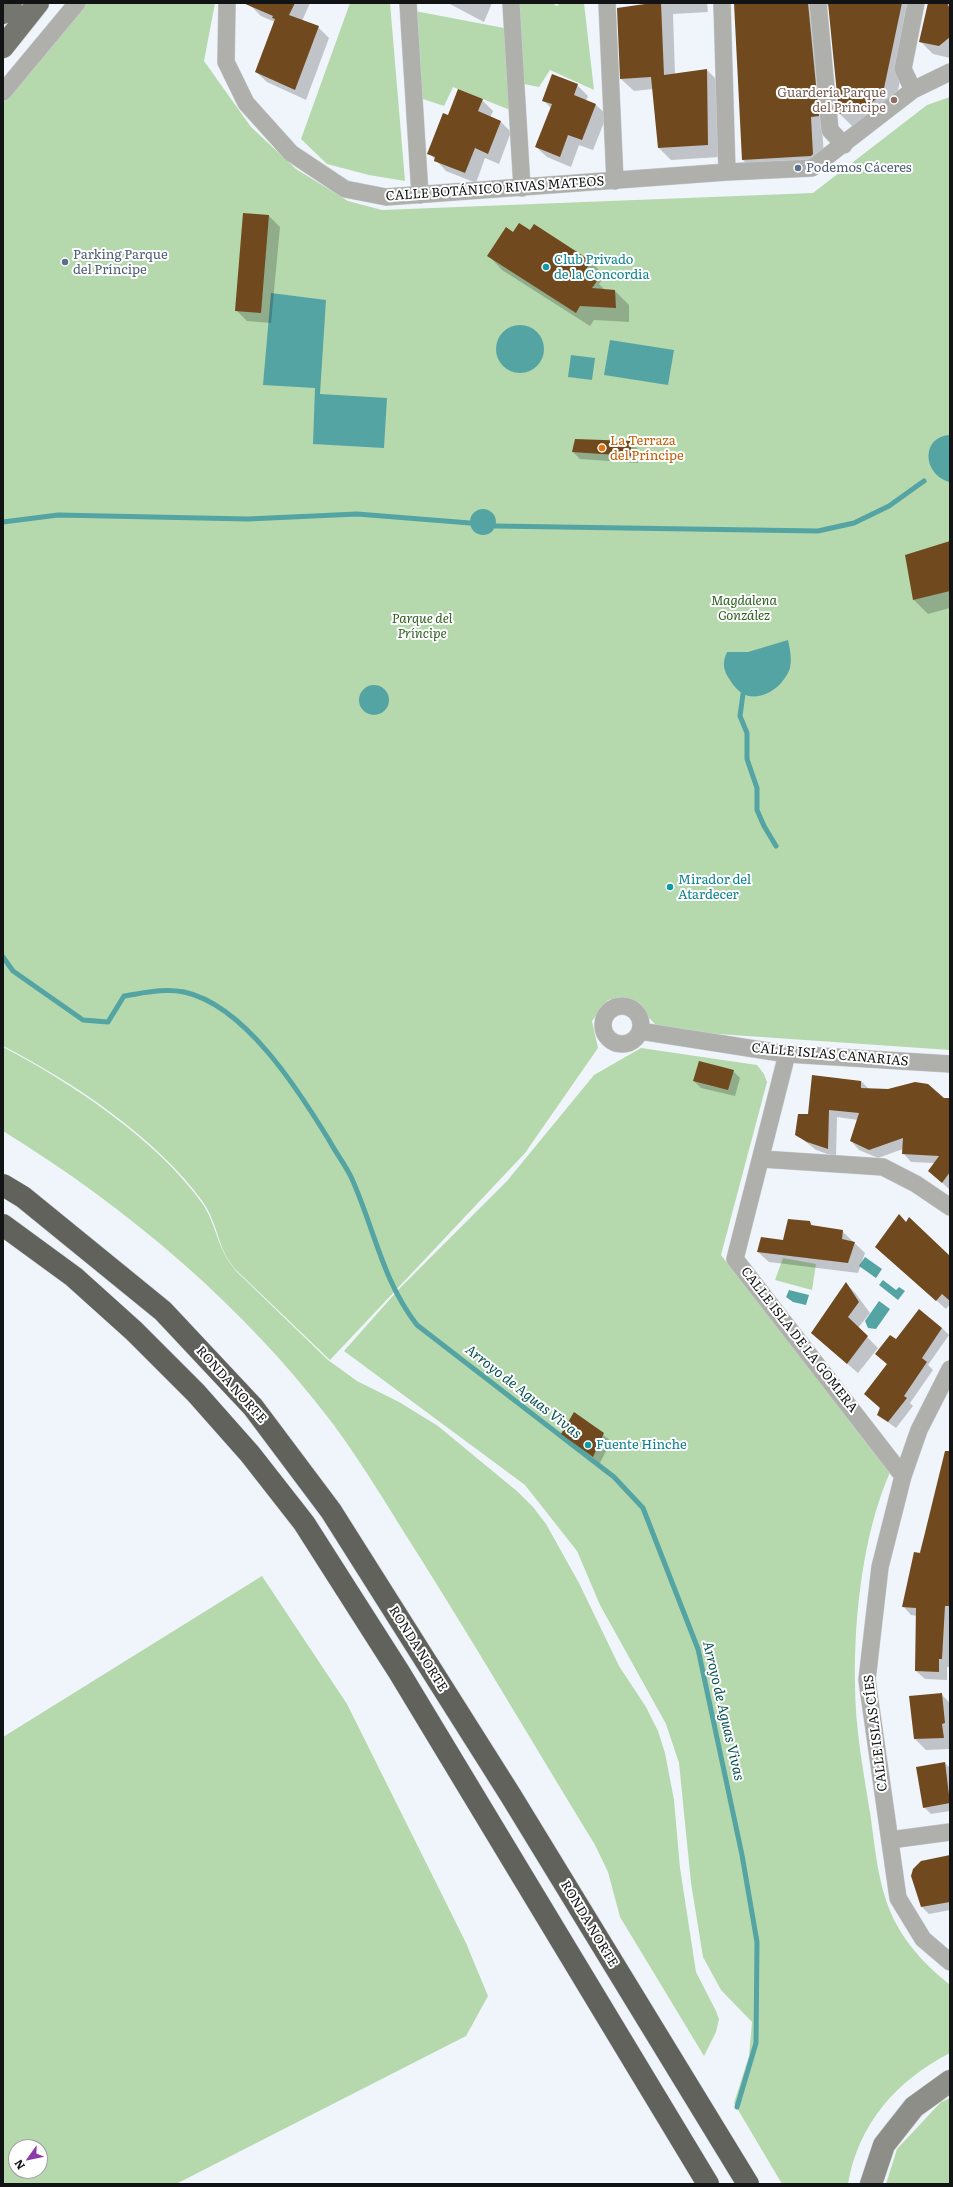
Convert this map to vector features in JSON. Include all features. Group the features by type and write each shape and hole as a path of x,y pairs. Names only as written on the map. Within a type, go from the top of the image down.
{"highway":[{"name":"RONDA NORTE","path":"3,1185 23,1197 163,1311 253,1407 327,1504 511,1796 748,2184"},
{"path":"3,1225 74,1277 134,1331 196,1393 250,1454 304,1523 398,1672 708,2184"}],"main road":[{"path":"3,13 11,3"},
{"path":"3,47 38,3"},
{"path":"871,2184 884,2145 914,2107 950,2080"}],"street":[{"path":"3,92 77,3"},
{"name":"CALLE BOTÁNICO RIVAS MATEOS","path":"227,3 226,62 246,103 291,153 345,189 386,197 727,172 812,168 844,145 913,90 943,75"},
{"path":"408,3 420,195"},
{"path":"511,3 522,188"},
{"path":"606,3 615,181"},
{"path":"722,3 727,172"},
{"path":"818,3 830,130 844,145"},
{"path":"913,90 903,69 916,3"},
{"path":"943,75 950,62"},
{"name":"CALLE ISLAS CANARIAS","path":"640,1031 787,1054 950,1064"},
{"name":"CALLE ISLA DE LA GOMERA","path":"787,1054 736,1259 903,1476"},
{"path":"762,1159 883,1166 916,1184 950,1208"},
{"name":"CALLE ISLAS CÍES","path":"950,1369 914,1442 903,1476 880,1567 867,1680 898,1898 923,1939 950,1962"},
{"path":"884,1450 914,1442"},
{"path":"890,1840 950,1832"}],"green space":[{"name":"Parque del Príncipe","path":"84,3 215,3 204,61 251,127 296,169 348,201 382,210 813,193 927,105 950,97 950,1050 660,1030 647,1016 626,999 621,998 608,1000 592,1021 598,1048 525,1153 330,1360 236,1270 225,1255 207,1208 184,1178 162,1156 112,1113 57,1076 3,1046 3,103"},
{"path":"350,3 390,3 405,181 369,175 327,164 301,139"},
{"path":"516,3 552,3 557,6 560,3 584,3 594,90 550,70 539,87 524,84"},
{"path":"415,11 504,28 510,110 453,87 444,106 420,98"},
{"path":"3,1047 30,1061 57,1078 112,1115 137,1135 162,1157 202,1203 209,1215 225,1256 236,1271 328,1360 357,1381 399,1402 438,1426 518,1492 533,1507 546,1524 579,1583 619,1666 646,1707 658,1731 665,1753 674,1800 680,1868 696,1972 719,2019 716,2032 704,2056 620,1917 608,1872 595,1845 443,1594 345,1440 299,1381 262,1340 223,1300 182,1262 95,1193 3,1131"},
{"path":"641,1048 757,1065 764,1074 767,1082 721,1255 891,1470 881,1494 873,1520 862,1575 856,1631 855,1658 855,1701 858,1735 882,1888 886,1901 903,1935 921,1958 950,1985 950,2053 913,2076 897,2090 883,2106 871,2123 861,2142 853,2162 848,2184 782,2184 734,2103 749,2056 752,2022 721,1990 703,1957 691,1883 679,1763 666,1724 600,1605 577,1551 525,1485 344,1351 399,1289 507,1181 594,1075"},
{"path":"783,1258 816,1264 812,1290 775,1280"},
{"path":"262,1576 347,1704 466,1943 488,1996 466,2036 176,2184 3,2184 3,1737"},
{"path":"950,2098 950,2184 886,2184 897,2149 941,2102"}],"water":[{"path":"271,293 326,300 320,394 387,398 384,448 313,444 315,388 263,385"},
{"path":"515,325 525,325 537,332 544,344 544,354 537,366 525,373 515,373 507,369 500,362 496,354 496,344 500,336 507,329"},
{"path":"610,340 674,350 668,385 604,375"},
{"path":"571,355 595,358 592,380 568,377"},
{"path":"950,435 949,482 933,471 928,456 930,448 934,442 941,437"},
{"path":"483,509 492,513 496,522 492,531 483,535 474,531 470,522 474,513"},
{"path":"788,640 791,665 787,675 778,687 758,696 743,694 736,688 725,670 724,660 727,652 748,652"},
{"path":"374,685 385,689 389,700 385,711 374,715 363,711 359,700 363,689"},
{"path":"865,1257 882,1269 876,1278 859,1266"},
{"path":"883,1280 896,1290 899,1287 905,1291 898,1300 879,1285"},
{"path":"789,1290 809,1295 806,1305 793,1302 786,1297"},
{"path":"879,1301 890,1309 876,1329 868,1328 865,1321"}],"building":[{"path":"243,3 295,3 289,15 319,26 295,90 255,72 275,19 272,18 273,16"},
{"path":"661,3 664,75 707,69 708,145 658,148 651,77 620,79 617,8"},
{"path":"734,3 808,3 819,116 811,117 813,154 811,156 742,160"},
{"path":"828,3 902,3 883,93 862,111 839,114"},
{"path":"928,3 948,3 948,6 950,7 950,37 939,46 919,42"},
{"path":"552,74 578,84 574,95 596,104 582,140 568,135 560,157 535,147 552,104 542,101"},
{"path":"458,89 483,99 478,111 501,121 488,154 475,148 465,173 434,161 435,157 427,154 443,113 448,115"},
{"path":"243,213 269,215 261,313 235,311"},
{"name":"Club Privado de la Concordia","path":"519,223 530,230 534,224 591,261 584,273 597,281 592,288 615,290 616,308 580,306 576,313 487,256 506,227 513,232"},
{"name":"La Terraza del Príncipe","path":"575,439 631,441 631,456 572,452"},
{"path":"950,541 950,591 913,600 905,555"},
{"path":"699,1061 734,1070 728,1090 693,1081"},
{"path":"812,1075 861,1081 861,1088 888,1089 915,1082 928,1084 944,1098 950,1098 950,1172 942,1183 928,1171 939,1156 902,1154 903,1138 869,1150 850,1141 859,1113 829,1110 828,1149 807,1142 795,1135 798,1114 808,1114"},
{"path":"899,1214 906,1222 909,1217 950,1256 950,1301 942,1294 936,1301 875,1247"},
{"path":"788,1219 810,1221 811,1225 843,1230 842,1239 855,1242 848,1263 757,1252 761,1237 783,1240"},
{"path":"846,1282 859,1302 848,1317 868,1336 847,1364 811,1333"},
{"path":"919,1309 942,1328 922,1358 927,1362 904,1396 907,1398 888,1422 877,1415 880,1408 864,1394 887,1364 875,1354 890,1335 896,1339"},
{"name":"Fuente Hinche","path":"574,1412 604,1433 593,1457 561,1434"},
{"path":"945,1451 950,1451 950,1606 945,1606 942,1659 939,1659 939,1672 915,1671 916,1608 902,1607 914,1552 920,1553"},
{"path":"942,1693 945,1723 942,1724 944,1738 914,1739 909,1696"},
{"path":"945,1762 950,1803 923,1808 916,1767"},
{"path":"950,1855 950,1902 921,1907 911,1876 913,1869 921,1861"}],"waterway":[{"path":"495,526 818,531 854,523 889,506 924,481"},
{"path":"3,522 58,515 248,519 357,514 470,523"},
{"path":"743,694 740,716 747,733 747,759 757,788 757,810 764,826 776,846"},
{"name":"Arroyo de Aguas Vivas","path":"3,957 13,971 83,1020 108,1022 124,996 146,992 176,991 184,992 207,1000 228,1014 249,1032 268,1052 286,1075 317,1120 344,1164 360,1198 387,1273 405,1308 417,1325 614,1477 643,1508 698,1649 742,1855 757,1942 756,2043 737,2107"}],"place":[{"name":"Guardería Parque del Príncipe","path":"894,100"},
{"name":"Podemos Cáceres","path":"798,168"},
{"name":"Parking Parque del Príncipe","path":"65,262"},
{"name":"Club Privado de la Concordia","path":"546,267"},
{"name":"La Terraza del Príncipe","path":"602,448"},
{"name":"Mirador del Atardecer","path":"670,887"},
{"name":"Fuente Hinche","path":"588,1445"}],"park label":[{"name":"Magdalena González","path":"744,608"}]}
